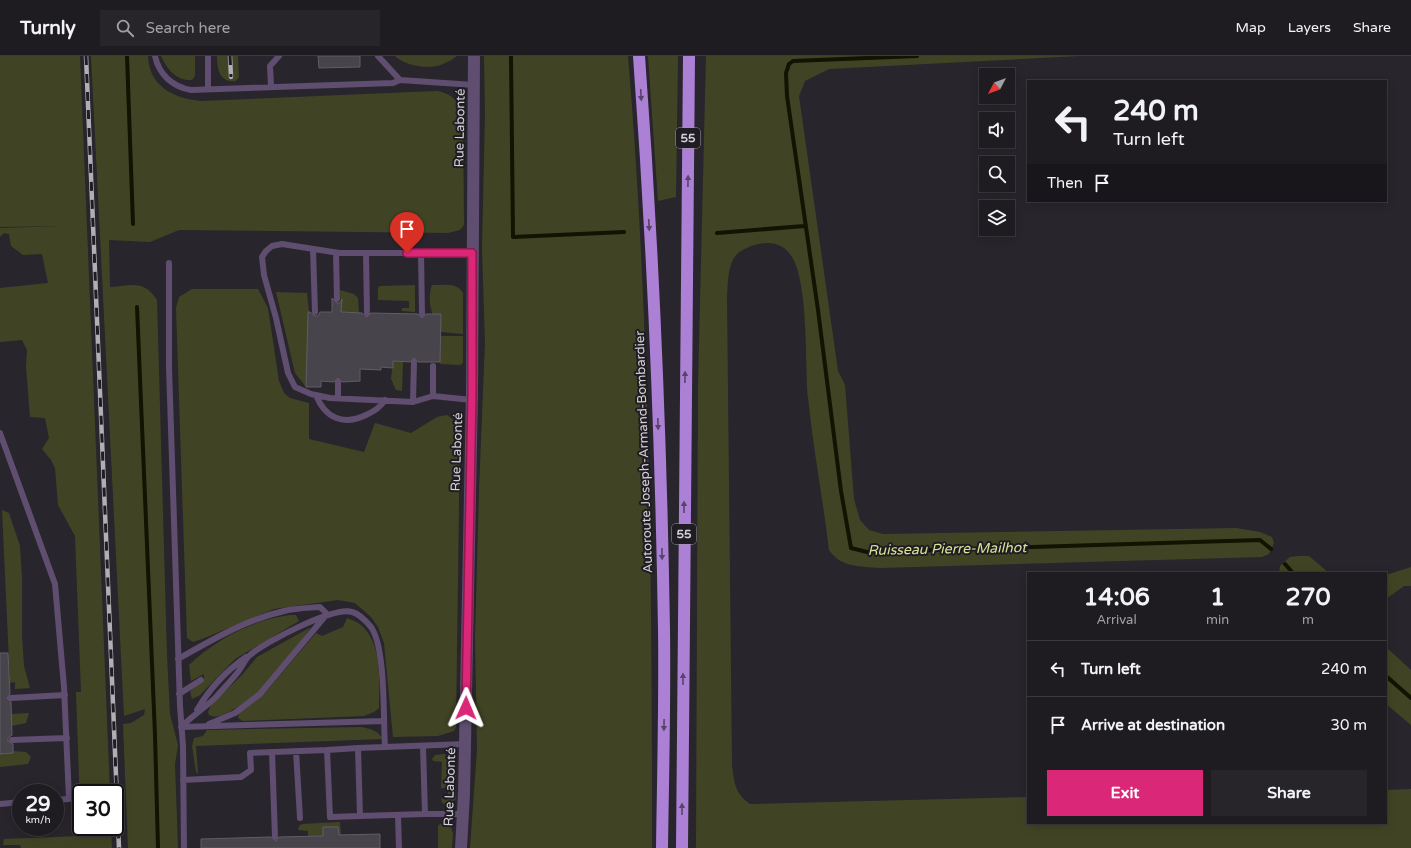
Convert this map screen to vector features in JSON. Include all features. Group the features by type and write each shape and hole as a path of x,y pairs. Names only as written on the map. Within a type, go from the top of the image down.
{"highway":[{"name":"Autoroute Joseph-Armand-Bombardier","path":"639,56 652,287 662,536 664,672 662,848"},
{"name":"55","path":"682,848 689,56"}],"street":[{"name":"Rue Labonté","path":"461,848 465,744 472,400 474,56"}],"lane":[{"path":"155,56 162,73 172,83 185,89 393,83 400,80 474,84"},
{"path":"208,56 208,89"},
{"path":"271,86 270,66 279,56"},
{"path":"378,56 400,80"},
{"path":"472,253 336,253 277,244 266,251 262,257 262,264 291,381 300,390 316,395 338,398 413,402 433,396 472,400"},
{"path":"313,249 315,312"},
{"path":"336,253 337,298"},
{"path":"366,253 367,313"},
{"path":"421,253 422,314"},
{"path":"169,263 169,367 184,848"},
{"path":"413,402 414,362"},
{"path":"433,366 433,396"},
{"path":"338,382 338,398"},
{"path":"316,395 320,405 327,413 342,421 360,418 374,412 385,400"},
{"path":"0,433 55,584 65,695 67,738 69,799 64,799"},
{"path":"178,659 236,627 265,616 286,610 320,606 327,614"},
{"path":"181,727 195,713 214,698 238,672 250,655 327,614 338,611 352,611 362,617 371,628 378,644 381,658 385,747"},
{"path":"203,726 234,714 260,694 327,614"},
{"path":"180,694 201,680"},
{"path":"11,698 65,695"},
{"path":"181,727 384,721"},
{"path":"12,740 67,738"},
{"path":"183,780 241,777 250,770 250,753 465,744"},
{"path":"423,746 425,814"},
{"path":"358,748 360,816"},
{"path":"326,750 330,817 463,814"},
{"path":"296,751 300,818"},
{"path":"272,752 275,837"},
{"path":"0,804 12,803"},
{"path":"398,815 399,848"}],"green space":[{"path":"0,56 80,56 110,784 79,784 76,692 81,692 75,536 58,505 55,468 51,460 42,449 49,438 45,418 30,417 26,367 27,350 22,340 0,342 0,288 48,283 42,254 23,255 11,246 9,234 4,233 0,237 0,228 61,226 0,227"},
{"path":"91,56 148,56 149,66 153,75 164,89 181,97 200,101 437,91 451,96 457,102 463,115 464,225 460,230 448,233 179,230 150,242 109,240 110,287 131,285 142,286 152,293 157,300 167,656 170,714 178,745 175,764 178,848 128,848 123,724 131,723 144,715 145,709 124,716"},
{"path":"161,56 195,56 195,76 192,80 186,80 177,76 169,70"},
{"path":"217,56 228,56 229,78 233,78 232,56 238,56 239,77 236,81 226,80 223,78 219,71"},
{"path":"395,56 457,56 438,66 425,67 411,65"},
{"path":"484,56 628,56 641,254 648,452 652,848 470,848 477,750 475,637 485,342 482,249 485,114"},
{"path":"648,56 678,56 676,197 658,201"},
{"path":"706,56 1079,56 829,69 805,81 799,96 838,371 845,385 854,499 860,520 869,530 883,534 1236,528 1260,532 1272,537 1274,543 1269,554 1262,557 880,568 852,565 839,560 829,550 810,416 805,322 800,282 796,266 790,254 779,246 766,243 753,245 741,251 733,260 729,272 727,298 732,765 738,792 750,804 1027,797 1027,824 1387,824 1387,790 1411,789 1411,848 696,848 698,386"},
{"path":"415,285 415,312 402,311 402,308 409,308 409,301 378,300 378,288 380,286"},
{"path":"432,285 454,286 460,289 463,293 463,334 441,332 431,310 430,291"},
{"path":"192,289 258,289 268,308 279,381 284,393 290,398 309,403 309,439 364,452 375,423 411,433 437,417 447,415 460,425 456,727 454,731 438,736 393,737 384,643 378,627 371,617 355,603 338,600 274,609 193,642 187,638 176,308 179,297"},
{"path":"340,290 354,294 358,298 359,313 341,312"},
{"path":"276,292 307,293 309,312 306,387 295,373"},
{"path":"440,336 463,336 463,363 460,365 440,364"},
{"path":"393,361 403,362 402,391 396,390 391,379"},
{"path":"2,510 9,513 20,546 24,666 30,688 15,689 15,682 10,683"},
{"path":"1309,556 1328,572 1279,572 1280,566 1290,557"},
{"path":"1411,567 1411,586 1404,586 1387,598 1387,575"},
{"path":"296,615 299,621 235,659 200,695 192,699 190,691 204,680 204,674 191,681 189,665 211,647 236,632 262,621"},
{"path":"347,618 361,625 373,642 379,675 379,708 364,716 243,721 238,718 239,713 265,693 316,633 322,636 343,627"},
{"path":"311,627 276,674 257,693 224,714 218,716 209,715 208,712 211,705 242,675 257,657"},
{"path":"1387,648 1411,670 1411,725 1387,705"},
{"path":"29,713 26,723 12,726 11,714"},
{"path":"361,727 374,730 383,739 196,746 198,774 196,772 192,746 194,738 203,736 207,730"},
{"path":"13,751 26,752 31,757 28,764 0,767 0,754 13,753"},
{"path":"444,754 449,756 456,763 456,799 448,804 442,803 441,798 446,800 449,798 447,788 441,788 442,762 433,761 432,759 435,755"},
{"path":"340,822 341,835 339,835 338,827 323,827 323,836 308,836 308,831 298,830 299,826 302,824"},
{"path":"440,824 445,824 451,827 453,834 452,848 438,848 438,826"},
{"path":"111,836 112,848 21,848 20,845 3,845 4,839"}],"building":[{"path":"318,56 360,56 360,67 319,68"},
{"path":"332,298 337,303 340,303 342,299 341,312 362,313 367,317 371,313 418,314 422,318 426,314 441,314 440,362 418,362 414,358 410,362 393,361 393,368 381,367 381,370 360,369 360,381 342,382 338,378 334,382 321,381 321,387 306,387 308,312 318,316 320,312 332,312"},
{"path":"0,653 8,653 10,694 7,698 11,702 12,735 8,738 8,741 13,744 13,753 0,754"},
{"path":"323,827 338,827 339,835 380,834 380,848 201,848 201,839 271,837 276,841 279,837 323,836"}],"waterway":[{"path":"127,56 133,224"},
{"path":"511,56 513,237 624,232"},
{"name":"Ruisseau Pierre-Mailhot","path":"917,56 793,61 789,64 786,73 787,96 818,310 841,491 851,548 867,552 1260,540 1271,549"},
{"path":"717,233 804,226"},
{"path":"137,307 155,735 158,848"},
{"name":"Ruisseau Pierre-Mailhot","path":"1285,564 1292,572"},
{"name":"Ruisseau Pierre-Mailhot","path":"1387,677 1411,698"}],"railway":[{"path":"86,56 119,848"},
{"path":"230,56 231,77"}],"route":[{"path":"407,253 472,253 472,394 466,708"}]}
